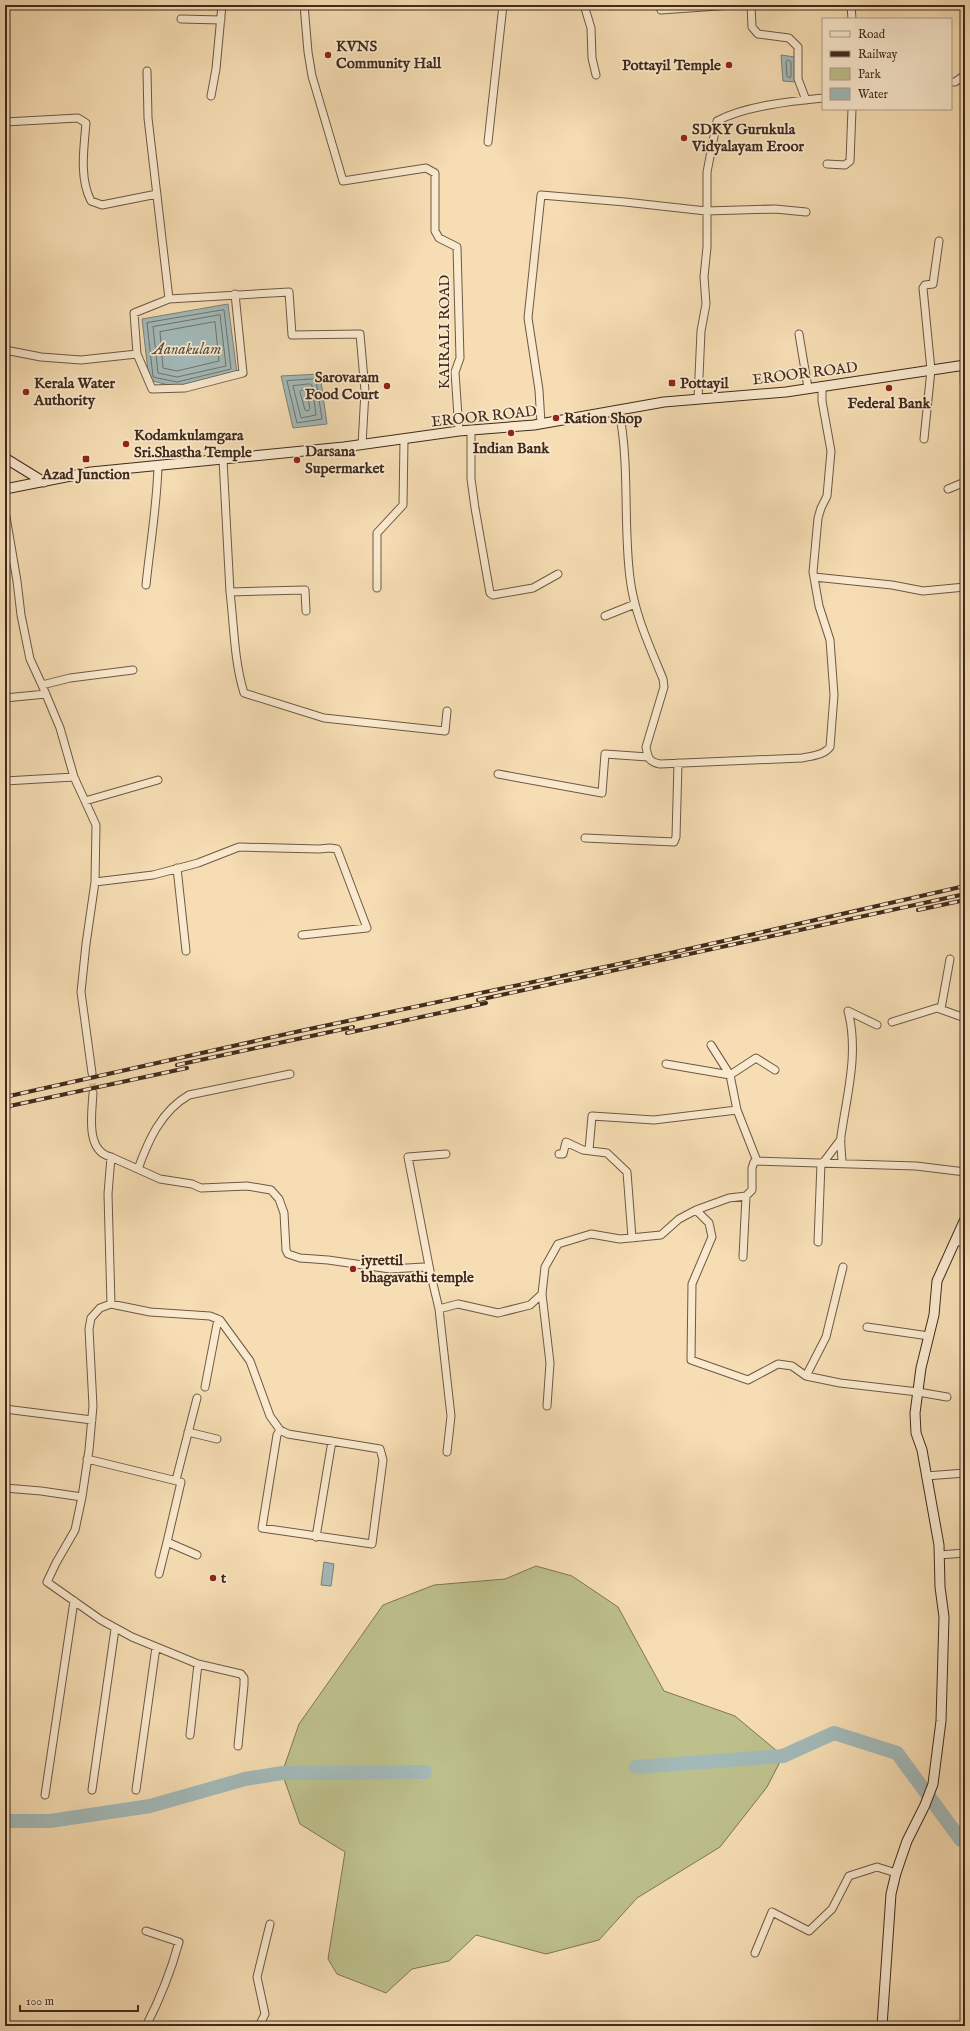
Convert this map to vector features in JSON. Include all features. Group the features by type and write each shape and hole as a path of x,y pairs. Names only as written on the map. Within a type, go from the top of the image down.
{"main road":[{"name":"EROOR ROAD","path":"5,489 91,472 223,460 404,440 459,431 541,424 664,402 808,388 965,365"},
{"path":"5,458 44,482"},
{"path":"882,2026 891,1894 896,1873 907,1841 925,1805 933,1784 941,1721 944,1617 940,1587 939,1555 934,1510 922,1450 916,1433 915,1413 921,1368 934,1315 937,1281 965,1219"}],"street":[{"path":"211,96 216,69 222,5"},
{"name":"KAIRALI ROAD","path":"304,5 308,52 312,76 343,181 426,168 435,173 435,231 439,238 457,247 460,358 455,372 459,431"},
{"path":"488,142 503,5"},
{"path":"584,5 591,28 592,58 596,76"},
{"path":"661,10 732,5"},
{"path":"751,5 752,27 758,34 789,38 798,47 798,79 806,100"},
{"path":"851,5 852,18"},
{"path":"181,19 220,20"},
{"path":"147,71 148,118 169,299"},
{"path":"952,82 955,82 965,75"},
{"path":"698,399 701,331 706,304 704,277 707,248 707,172 718,121 729,114 822,98"},
{"path":"827,164 844,165 850,161 852,110"},
{"path":"5,122 78,118 86,123 84,178 85,190 91,201 102,205 157,194"},
{"path":"541,424 539,390 528,318 541,195 706,211 775,209 806,212"},
{"path":"924,439 931,370 923,286 933,284 939,240"},
{"path":"235,294 243,373 185,388 152,389 137,354 134,313 169,299 235,294 290,292 292,335 360,334 365,391 362,445"},
{"path":"798,334 808,388"},
{"path":"5,350 41,357 81,360 137,354"},
{"path":"965,365 965,415"},
{"path":"619,411 625,464 626,515 630,579 635,604 664,679 664,687 646,747 648,758 652,762 660,764 802,758 827,751 830,747 834,695 830,640 819,606 814,576 816,529 820,508 827,496 830,451 822,386"},
{"path":"471,430 472,479 475,508 490,593 493,595 528,590 558,574"},
{"path":"377,588 377,533 403,505 404,440"},
{"path":"223,460 230,592 237,650 237,671 244,693 324,718 445,731 447,711"},
{"path":"146,585 150,540 157,502 158,466"},
{"path":"948,489 965,482"},
{"path":"5,511 17,581 21,616 30,659 60,728 74,777 96,825 95,882 81,992 92,1073"},
{"path":"814,576 892,585 923,592 965,587"},
{"path":"230,592 305,590 306,611"},
{"path":"605,616 635,604"},
{"path":"42,685 70,678 133,670"},
{"path":"5,698 46,694"},
{"path":"498,774 602,793 605,754 648,758"},
{"path":"585,838 674,842 676,837 678,763"},
{"path":"5,782 74,777"},
{"path":"85,801 158,780"},
{"path":"95,882 153,875 239,847 337,849 367,928 302,935"},
{"path":"177,868 186,951"},
{"path":"941,1010 950,959"},
{"path":"892,1022 937,1008 965,1018"},
{"path":"842,1164 841,1139 849,1095 853,1055 851,1022 848,1011 877,1025"},
{"path":"712,1045 730,1075 737,1110 757,1161"},
{"path":"666,1064 730,1075 756,1058 775,1070"},
{"path":"138,1169 160,1121 188,1095 290,1074"},
{"path":"93,1093 92,1133 94,1143 98,1150 160,1179 192,1184 201,1188 247,1186 271,1190 279,1199 284,1213 286,1250 288,1254 300,1258 328,1260 390,1269 424,1267 430,1271"},
{"path":"589,1150 592,1116 654,1120 737,1110"},
{"path":"818,1242 822,1163 841,1139"},
{"path":"559,1154 563,1154 566,1142 589,1150 607,1153 626,1172 632,1238"},
{"path":"446,1154 408,1157 430,1271 439,1309 451,1416 447,1452"},
{"path":"111,1157 108,1194 112,1304"},
{"path":"547,1406 550,1363 542,1294 545,1267 558,1244 591,1234 620,1239 661,1235 679,1219 696,1210 729,1198 746,1196 752,1190 752,1168 754,1162 757,1161 871,1166 916,1166 965,1172"},
{"path":"743,1257 746,1196"},
{"path":"696,1210 708,1223 712,1237 692,1284 691,1360 748,1380 778,1364 792,1366 806,1376 840,1383 947,1397"},
{"path":"955,1242 965,1243"},
{"path":"806,1376 826,1337 843,1267"},
{"path":"439,1309 458,1304 498,1313 530,1305 542,1294"},
{"path":"238,1746 244,1678 241,1674 198,1664 115,1629 56,1590 47,1580 75,1530 82,1497 92,1420 89,1329 91,1318 100,1308 112,1304 150,1312 210,1316 218,1319 233,1335 250,1361 270,1416 280,1430 288,1434 380,1449 383,1460 372,1544 262,1528 277,1435 280,1430"},
{"path":"205,1387 218,1319"},
{"path":"867,1327 929,1336"},
{"path":"176,1480 197,1398"},
{"path":"5,1409 92,1420"},
{"path":"188,1432 217,1439"},
{"path":"316,1537 332,1441"},
{"path":"87,1459 181,1482 159,1574"},
{"path":"926,1476 965,1473"},
{"path":"5,1488 82,1497"},
{"path":"167,1542 197,1555"},
{"path":"939,1555 965,1553"},
{"path":"45,1795 74,1601"},
{"path":"92,1790 115,1629"},
{"path":"136,1790 156,1647"},
{"path":"190,1735 198,1664"},
{"path":"755,1953 772,1912 809,1931 832,1909 849,1876 876,1867 896,1873"},
{"path":"259,2026 265,2014 257,1977 270,1924"},
{"path":"146,1931 179,1942 173,1965 146,2026"}],"green space":[{"path":"536,1566 572,1576 618,1607 664,1691 735,1716 783,1756 767,1787 720,1847 637,1898 599,1940 546,1954 476,1935 449,1961 412,1969 386,1993 337,1974 328,1959 345,1852 300,1824 282,1773 299,1724 383,1605 434,1585 505,1579"}],"water":[{"path":"781,55 795,57 796,82 783,81"},
{"name":"Aanakulam","path":"228,304 237,373 176,387 149,380 142,319"},
{"path":"320,374 327,424 293,428 281,376"},
{"path":"324,1562 334,1564 331,1586 321,1585"}],"waterway":[{"path":"636,1767 783,1756 834,1733 897,1753 961,1840 965,1841"},
{"path":"5,1821 50,1821 150,1806 245,1779 282,1773 425,1772"}],"tunnel":[{"path":"92,1073 93,1093"}],"railway":[{"path":"5,1097 300,1031 666,954 965,886"},
{"path":"478,1000 965,894"},
{"path":"918,910 965,900"},
{"path":"347,1033 486,1003"},
{"path":"177,1065 353,1027"},
{"path":"5,1107 187,1068"}],"place":[{"name":"KVNS Community Hall","path":"328,55"},
{"name":"Pottayil Temple","path":"729,65"},
{"name":"SDKY Gurukula Vidyalayam Eroor","path":"684,138"},
{"name":"Pottayil","path":"672,383"},
{"name":"Sarovaram Food Court","path":"387,386"},
{"name":"Federal Bank","path":"889,388"},
{"name":"Kerala Water Authority","path":"26,392"},
{"name":"Ration Shop","path":"556,418"},
{"name":"Indian Bank","path":"511,433"},
{"name":"Kodamkulamgara Sri.Shastha Temple","path":"126,444"},
{"name":"Azad Junction","path":"86,459"},
{"name":"Darsana Supermarket","path":"297,460"},
{"name":"iyrettil bhagavathi temple","path":"353,1269"},
{"name":"t","path":"213,1578"}]}
